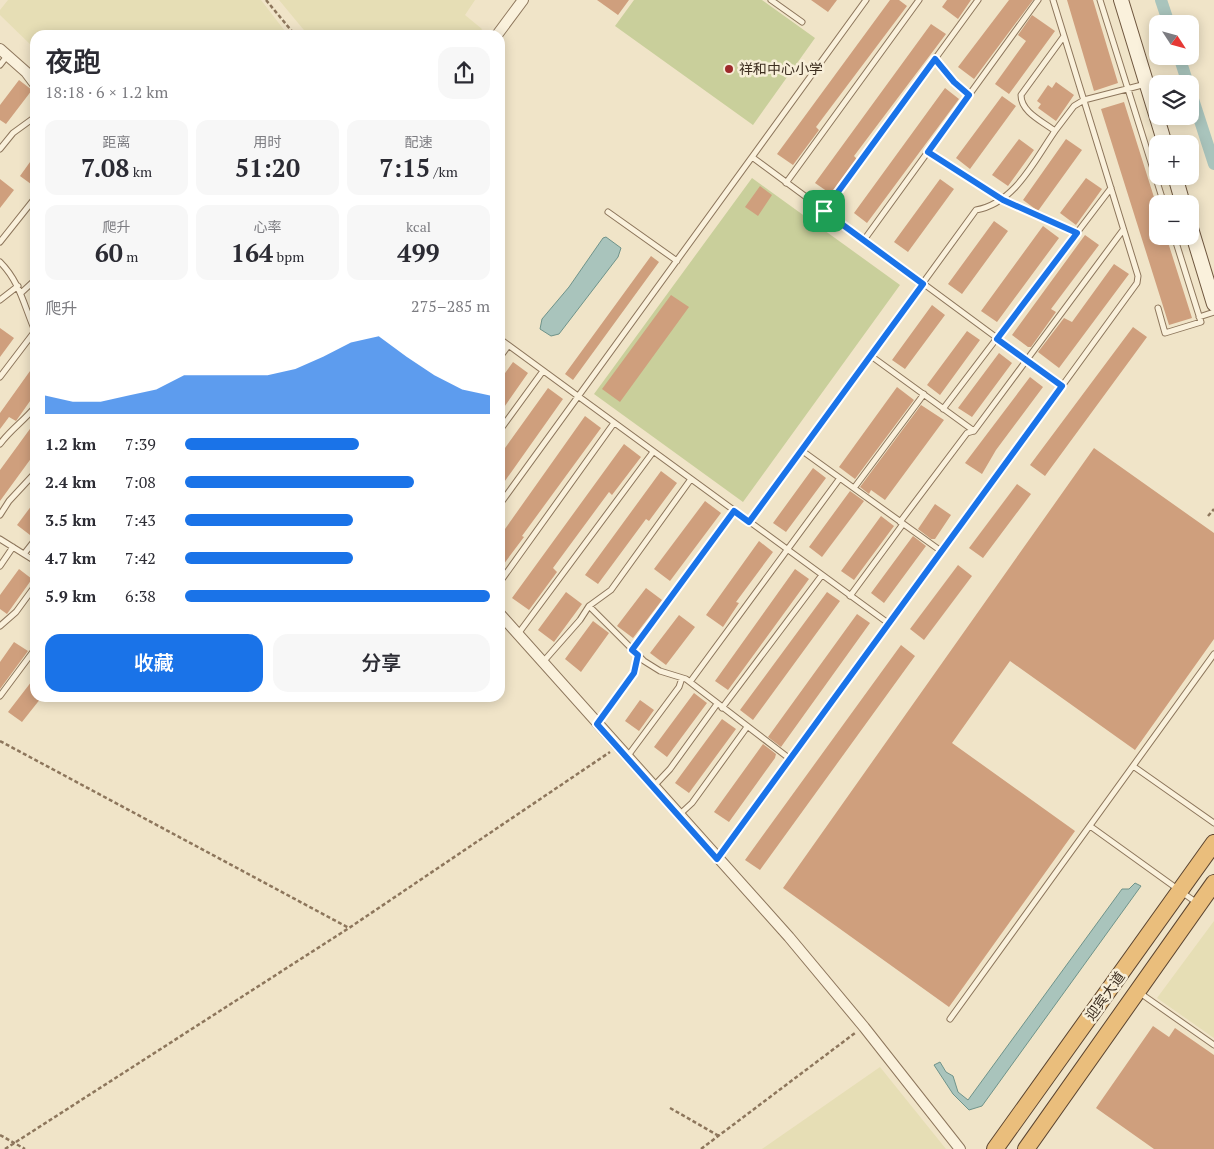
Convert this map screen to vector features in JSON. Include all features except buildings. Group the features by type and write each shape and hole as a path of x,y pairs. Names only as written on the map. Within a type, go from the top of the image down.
{"highway":[{"name":"迎宾大道","path":"995,1149 1214,843"},
{"name":"迎宾大道","path":"1026,1149 1214,883"}],"main road":[{"path":"1121,0 1162,135"},
{"path":"1196,245 1214,304"}],"street":[{"path":"501,30 523,0"},
{"path":"4,52 30,77"},
{"path":"505,620 717,859 789,937 864,1026 960,1149"}],"lane":[{"path":"771,0 802,22"},
{"path":"505,497 866,0"},
{"path":"786,183 919,0"},
{"path":"824,211 978,0"},
{"path":"864,240 1038,0"},
{"path":"717,859 1137,283 1138,276 1053,0"},
{"path":"1100,0 1161,195"},
{"path":"1055,131 1026,110 1021,102 1021,94 1064,36"},
{"path":"0,66 4,52"},
{"path":"935,59 954,82 969,95"},
{"path":"749,522 976,210 994,206 1009,196 1074,106 1084,100 1147,84"},
{"path":"0,149 14,133 30,121"},
{"path":"928,152 1003,200 1077,233"},
{"path":"752,158 1062,386"},
{"path":"943,409 1111,188"},
{"path":"0,242 30,204"},
{"path":"608,212 677,261"},
{"path":"850,596 966,433 974,431 1124,230"},
{"path":"1158,308 1165,333 1201,322 1177,245"},
{"path":"0,262 11,273 22,293 30,316"},
{"path":"22,293 30,285"},
{"path":"0,300 18,286"},
{"path":"1199,317 1214,312"},
{"path":"0,377 30,338"},
{"path":"505,343 888,624"},
{"path":"505,350 508,346"},
{"path":"871,356 974,431"},
{"path":"505,423 543,371"},
{"path":"854,488 924,394"},
{"path":"0,444 10,430 24,422 30,414"},
{"path":"505,575 614,423"},
{"path":"801,450 941,551"},
{"path":"518,634 653,452"},
{"path":"690,682 840,478"},
{"path":"0,515 30,479"},
{"path":"543,662 580,620 589,606 611,590 690,479"},
{"path":"632,650 734,511"},
{"path":"0,539 30,558"},
{"path":"24,554 30,546"},
{"path":"0,566 13,547"},
{"path":"653,787 670,769 822,575"},
{"path":"0,626 16,612 30,593"},
{"path":"589,606 638,655 660,671 690,682 790,759"},
{"path":"950,1019 1214,654"},
{"path":"597,724 634,673 638,655"},
{"path":"0,696 30,656"},
{"path":"627,757 679,687 682,678"},
{"path":"679,816 692,803 747,727"},
{"path":"1133,766 1214,823"},
{"path":"1090,826 1199,904"},
{"path":"1138,991 1214,1045"}],"path":[{"path":"266,0 291,30"},
{"path":"1208,516 1214,509"},
{"path":"0,741 349,928"},
{"path":"5,1149 349,928 618,747"},
{"path":"701,1149 864,1026"},
{"path":"670,1108 719,1136"},
{"path":"0,1135 25,1149"}],"shaded area":[{"path":"8,0 261,0 284,30 30,30 30,44 0,15 0,10"},
{"path":"279,0 475,0 465,15 482,29 481,30 304,30"},
{"path":"1214,921 1214,1038 1157,998"},
{"path":"880,1067 946,1149 762,1149"}],"green space":[{"name":"祥和中心小学","path":"634,0 762,0 815,38 753,125 615,26"},
{"path":"752,178 900,285 743,502 594,394"}],"water":[{"path":"606,237 621,248 618,257 559,334 551,336 540,329 542,319 569,287 603,238"},
{"path":"1135,883 1141,886 982,1106 969,1110 953,1094 934,1065 940,1062 946,1072 953,1076 958,1092 968,1100 1122,889 1129,889"}],"waterway":[{"path":"1161,0 1166,15"},
{"path":"1182,65 1185,75"},
{"path":"1199,118 1214,164"}],"place":[{"name":"祥和中心小学","path":"729,69"}],"route":[{"path":"935,59 954,82 969,95 928,152 1003,200 1077,233 997,339 1062,386 717,859 597,724 634,673 638,655 632,650 734,511 749,522 923,284 824,211 935,59"}]}
